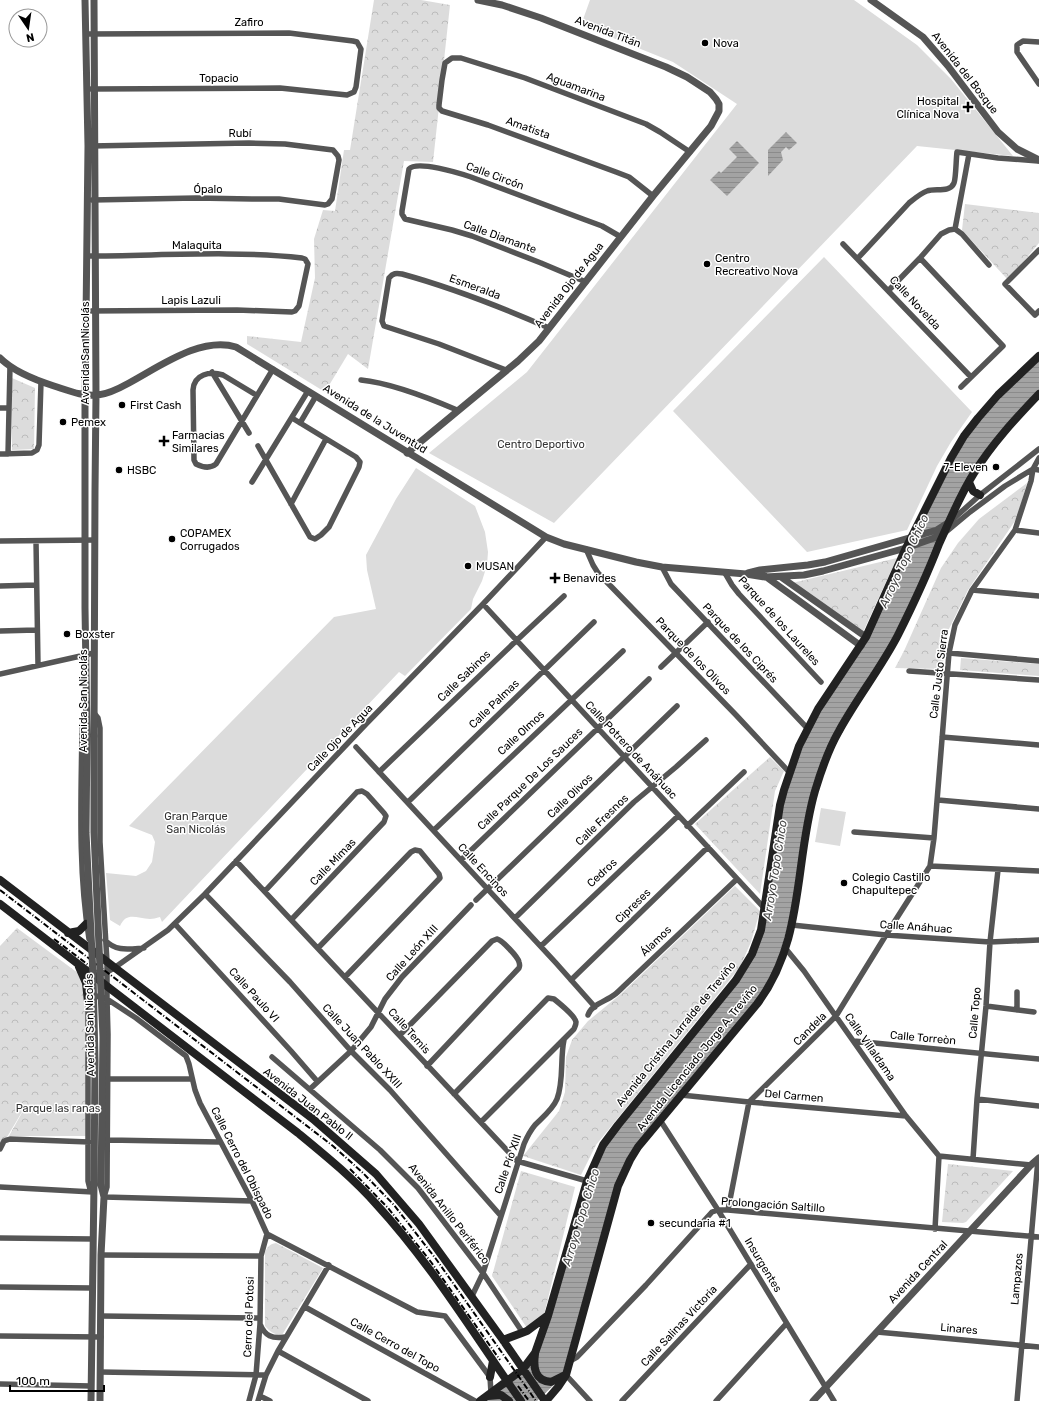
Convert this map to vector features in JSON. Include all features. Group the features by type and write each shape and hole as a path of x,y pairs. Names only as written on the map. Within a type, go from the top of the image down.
{"main road":[{"name":"Avenida Cristina Larralde de Treviño","path":"488,1396 524,1371 534,1357 548,1316 587,1181 597,1156 608,1137 740,975 757,944 765,909 780,805 799,746 818,709 866,637 913,541 951,458 964,436 998,395 1039,356"},
{"name":"Avenida Licenciado Jorge A. Treviño","path":"545,1400 558,1387 570,1361 618,1186 630,1160 638,1147 761,998 779,966 786,949 792,925 808,820 814,794 828,752 852,709 898,636 939,533 948,523 973,474 997,440 1039,394"},
{"path":"969,482 973,491 980,494"},
{"name":"Avenida Juan Pablo II","path":"0,880 107,962 111,970 313,1119 376,1174 420,1224 545,1400"},
{"path":"0,904 76,964 107,986 298,1133 362,1188 405,1238 457,1308 521,1401"},
{"path":"68,933 79,931 86,924"},
{"path":"76,964 84,977 89,998"},
{"path":"503,1340 524,1333 548,1316"},
{"path":"534,1357 535,1371 540,1379 551,1382 563,1377"},
{"path":"490,1377 493,1361"},
{"path":"488,1396 501,1394 509,1401"}],"street":[{"name":"Avenida San Nicolás","path":"85,0 86,89 92,146"},
{"path":"86,34 89,18 89,0"},
{"name":"Avenida San Nicolás","path":"91,1401 94,1192 97,1185 103,1037 90,736 86,713 85,654 86,311 87,256 91,200 95,89 94,0"},
{"name":"Avenida Titán","path":"478,0 502,2 666,67 687,77 710,92 719,104"},
{"name":"Avenida del Bosque","path":"871,0 922,37 948,66 998,132 1017,149 1039,160"},
{"name":"Zafiro","path":"86,34 289,33 353,41 357,42 360,46 361,53 356,88 351,94"},
{"path":"1039,42 1023,41 1017,45 1017,52 1039,84"},
{"name":"Aguamarina","path":"448,60 452,58 461,58 492,67 646,124 690,152"},
{"name":"Amatista","path":"448,60 445,63 442,80 439,108 442,111 488,125 629,177 653,196"},
{"name":"Topacio","path":"86,89 280,88 341,96 351,94"},
{"name":"Avenida Ojo de Agua","path":"407,453 530,350 717,117 719,104"},
{"name":"Rubí","path":"92,146 249,143 285,144 333,150 338,156 339,160 332,199 328,204"},
{"path":"858,258 909,203 928,190 947,189 952,186 957,152 1005,159 1039,160"},
{"path":"955,229 969,154"},
{"name":"Calle Circón","path":"405,219 402,211 407,174 411,167 415,165 452,171 471,177 584,219 621,236"},
{"name":"Ópalo","path":"91,200 196,198 279,199 325,205 328,204"},
{"name":"Avenida San Nicolás","path":"90,736 94,713 96,395 95,256 91,200"},
{"name":"Calle Diamante","path":"405,219 472,236 586,282"},
{"path":"889,290 942,234 949,230 955,229 962,234 989,265"},
{"name":"Calle Novelda","path":"843,244 889,290 971,377"},
{"path":"1037,313 1005,284 1039,250"},
{"name":"Malaquita","path":"87,256 245,255 302,258 307,261 308,267 299,306 295,311"},
{"path":"920,258 1003,346 961,387"},
{"name":"Esmeralda","path":"506,370 439,344 384,326 382,321 390,278 392,275 398,273 430,282 509,310 549,328"},
{"name":"Lapis Lazuli","path":"86,311 295,311"},
{"name":"Avenida de la Juventud","path":"0,358 10,366 41,382 85,394 96,395 104,394 121,387 187,352 211,345 228,345 236,347 546,537 564,544 662,567 765,577 804,575 823,571 939,533"},
{"path":"8,454 10,366"},
{"path":"256,395 223,374 212,372 203,375 197,380 193,386 194,460 196,464 208,467 216,464 256,395 273,369"},
{"path":"212,372 242,419 249,433"},
{"path":"361,380 420,395 457,410"},
{"path":"0,454 32,453 38,448 41,382"},
{"path":"252,482 308,391"},
{"path":"300,423 316,396"},
{"path":"0,408 8,408"},
{"path":"258,446 265,461 310,538 314,539 321,535 329,527 359,467 360,462 356,457 292,418"},
{"path":"291,504 326,439"},
{"path":"948,523 980,494 1039,449"},
{"name":"Calle Justo Sierra","path":"930,866 938,800 950,653 955,625 972,590 1016,530 1039,458"},
{"path":"939,533 1011,482 1036,470"},
{"path":"1016,530 1039,533"},
{"name":"Avenida de la Juventud","path":"746,574 760,570 825,562 913,541 939,533"},
{"name":"Calle Ojo de Agua","path":"91,975 111,970 144,948 175,924 546,537"},
{"path":"0,542 95,540"},
{"path":"36,541 36,630 38,665"},
{"name":"Parque de los Olivos","path":"586,549 598,573 736,715 790,773"},
{"name":"Parque de los Ciprés","path":"662,567 671,584 808,729"},
{"path":"760,570 765,577 861,646"},
{"name":"Parque de los Laureles","path":"725,573 738,594 821,682"},
{"path":"781,577 866,637"},
{"path":"0,586 36,586"},
{"path":"972,590 1039,596"},
{"name":"Calle Sabinos","path":"380,772 516,640 564,596"},
{"name":"Calle Potrero de Anáhuac","path":"483,604 765,909"},
{"name":"Calle Palmas","path":"408,802 594,622"},
{"path":"661,667 708,622"},
{"path":"0,631 36,630"},
{"name":"Calle Olmos","path":"434,830 623,651"},
{"path":"0,674 94,653"},
{"path":"950,653 1039,661"},
{"path":"909,671 1039,680"},
{"name":"Calle Parque De Los Sauces","path":"461,860 648,679"},
{"name":"Calle Olivos","path":"476,900 677,706"},
{"path":"86,713 83,720 82,729 81,822 82,877 91,975 89,998 88,1181 90,1189 94,1192"},
{"path":"94,713 98,718 100,728 100,842 107,962"},
{"path":"942,737 1039,745"},
{"name":"Calle Fresnos","path":"515,918 634,802 706,740"},
{"name":"Calle Encinos","path":"356,747 541,946 595,1007"},
{"path":"688,826 744,772"},
{"name":"Calle Mimas","path":"265,891 357,792 362,790 367,794 386,816 384,822 292,919"},
{"path":"938,800 1039,809"},
{"name":"Cedros","path":"541,946 678,816"},
{"path":"854,832 934,838"},
{"name":"Cipreses","path":"572,980 708,847"},
{"path":"318,948 376,887 415,850 420,851 439,874 440,878 345,977"},
{"name":"Calle Temis","path":"236,861 292,919 427,1066 517,1161"},
{"path":"930,866 1039,871"},
{"name":"Candela","path":"749,1102 836,1016 930,866"},
{"name":"Calle Topo","path":"973,1159 990,942 998,870"},
{"name":"Álamos","path":"588,1015 589,1012 595,1007 614,996 737,879"},
{"name":"Calle Juan Pablo XXIII","path":"205,894 290,982 351,1051 390,1090 501,1216"},
{"name":"Calle León XIII","path":"310,1089 351,1051 371,1027 386,1000 402,977 471,905"},
{"name":"Calle Paulo VI","path":"175,924 317,1081"},
{"name":"Calle Anáhuac","path":"792,925 886,935 990,942 1039,940"},
{"path":"88,933 96,938 105,937"},
{"path":"105,937 112,946 122,949 144,948"},
{"path":"400,1036 492,941 497,939 501,941 519,960 520,966 517,971 427,1066"},
{"name":"Calle Villaldama","path":"786,949 804,971 906,1116 939,1156"},
{"path":"111,970 107,986 108,1140 107,1187 104,1198 252,1201"},
{"path":"1017,992 1017,1010"},
{"name":"Calle Cerro del Obispado","path":"89,998 107,999 136,1018 186,1056 190,1064 192,1079 200,1103 219,1142 252,1201 267,1234 329,1265 416,1312 445,1316 490,1377"},
{"name":"Calle Pío XIII","path":"454,1094 513,1033 550,998 554,999 575,1020 576,1024 574,1029 564,1039 561,1053 560,1090 558,1098 527,1136 517,1161 483,1273 472,1296"},
{"path":"986,1006 1034,1012"},
{"path":"481,1122 564,1039"},
{"name":"Calle Torreòn","path":"854,1041 1039,1059"},
{"name":"Avenida Anillo Periférico","path":"272,1057 380,1150 404,1173 439,1214 483,1273 524,1333"},
{"path":"108,1079 192,1079"},
{"name":"Del Carmen","path":"681,1095 906,1116"},
{"path":"977,1100 1039,1106"},
{"path":"728,1210 749,1102"},
{"name":"Insurgentes","path":"660,1120 718,1210 834,1401"},
{"path":"0,1149 2,1143 6,1140 15,1139 89,1142"},
{"path":"108,1140 219,1142"},
{"path":"936,1229 939,1156 1031,1165"},
{"name":"Avenida Central","path":"813,1401 1038,1159"},
{"name":"Lampazos","path":"1017,1401 1038,1159"},
{"path":"517,1161 587,1181"},
{"name":"Avenida San Nicolás","path":"97,1185 104,1198 100,1401"},
{"path":"0,1187 94,1192"},
{"name":"Prolongación Saltillo","path":"570,1361 577,1357 646,1285 712,1212 718,1210 1039,1237"},
{"name":"Cerro del Potosi","path":"249,1401 256,1374 261,1256 267,1234"},
{"path":"0,1238 93,1239"},
{"path":"102,1255 261,1256"},
{"name":"Calle Salinas Victoria","path":"622,1401 750,1264"},
{"path":"270,1401 259,1398 266,1375 285,1337 305,1307 329,1265"},
{"path":"0,1287 92,1288"},
{"name":"Calle Cerro del Topo","path":"305,1307 475,1401"},
{"path":"102,1316 259,1321 264,1333 271,1337 285,1337"},
{"path":"716,1401 786,1324"},
{"name":"Linares","path":"877,1332 1039,1346"},
{"path":"0,1336 101,1337"},
{"path":"278,1351 368,1401"},
{"path":"100,1372 266,1375"},
{"path":"488,1396 490,1377"},
{"path":"563,1377 590,1401"},
{"path":"0,1384 91,1386"}],"green space":[{"path":"374,0 421,0 450,5 433,162 404,161 368,369 348,354 325,392 247,344 247,336 301,342 315,278 314,239 323,210 335,211 344,150 350,150"},
{"name":"Centro Recreativo Nova","path":"590,0 854,0 917,45 951,79 1013,156 917,146 554,523 429,453 527,372 737,104 673,62 581,25"},
{"path":"965,204 1039,213 1039,243 1008,280 962,230"},
{"path":"824,257 972,412 951,442 937,466 907,530 807,552 673,411"},
{"path":"12,378 35,388 34,449 12,450"},
{"name":"Gran Parque San Nicolás","path":"416,468 475,506 485,532 488,552 487,565 482,581 473,599 471,609 405,676 399,672 162,922 160,917 150,919 129,917 123,921 120,926 110,920 106,873 136,876 146,871 152,862 155,842 152,835 129,826 334,617 376,609 367,570 366,555 396,499"},
{"path":"1027,483 1017,518 968,590 948,631 942,669 895,668 941,568 958,543 979,519"},
{"path":"897,558 863,632 792,583"},
{"path":"961,658 1039,664 1039,676 960,670"},
{"path":"770,757 784,771 775,791 760,894 695,824"},
{"path":"821,808 846,812 840,846 815,842"},
{"path":"735,886 760,911 751,942 740,967 596,1145 581,1175 523,1156 559,1111 565,1092 566,1057 572,1040 588,1021 621,994"},
{"name":"Parque las ranas","path":"17,928 82,976 89,994 86,1136 9,1136 29,1100 0,1149 0,946"},
{"path":"948,1164 1013,1171 966,1222 942,1222"},
{"path":"521,1171 575,1187 543,1319 527,1328 492,1276"},
{"path":"276,1243 323,1268 282,1335 273,1333 265,1326 265,1252 269,1246"}],"water":[{"path":"786,132 797,143 789,150 786,147 781,152 783,160 768,176 768,150"},
{"path":"737,141 759,163 727,196 710,180 719,171 721,173 737,157 729,149"},
{"name":"Arroyo Topo Chico","path":"1039,356 1039,394 982,461 930,569 821,772 797,894 772,981 660,1120 621,1179 570,1361 560,1379 537,1401 480,1401 525,1373 597,1156 731,986 757,944 777,829 799,746 861,646 964,436"}],"railway":[{"path":"0,890 333,1146 362,1172 394,1205 436,1259 536,1401"},
{"path":"54,939 99,973"},
{"path":"350,1169 388,1208 431,1262 500,1360"},
{"path":"518,1386 529,1401"}],"place":[{"name":"Nova","path":"705,43"},
{"name":"Hospital Clínica Nova","path":"968,107"},
{"name":"Centro Recreativo Nova","path":"707,264"},
{"name":"First Cash","path":"122,405"},
{"name":"Pemex","path":"63,422"},
{"name":"Farmacias Similares","path":"164,441"},
{"name":"7-Eleven","path":"996,467"},
{"name":"HSBC","path":"119,470"},
{"name":"COPAMEX Corrugados","path":"172,539"},
{"name":"MUSAN","path":"468,566"},
{"name":"Benavides","path":"555,578"},
{"name":"Boxster","path":"67,634"},
{"name":"Colegio Castillo Chapultepec","path":"844,883"},
{"name":"secundaria #1","path":"651,1223"}],"park label":[{"name":"Centro Deportivo","path":"541,444"}]}
